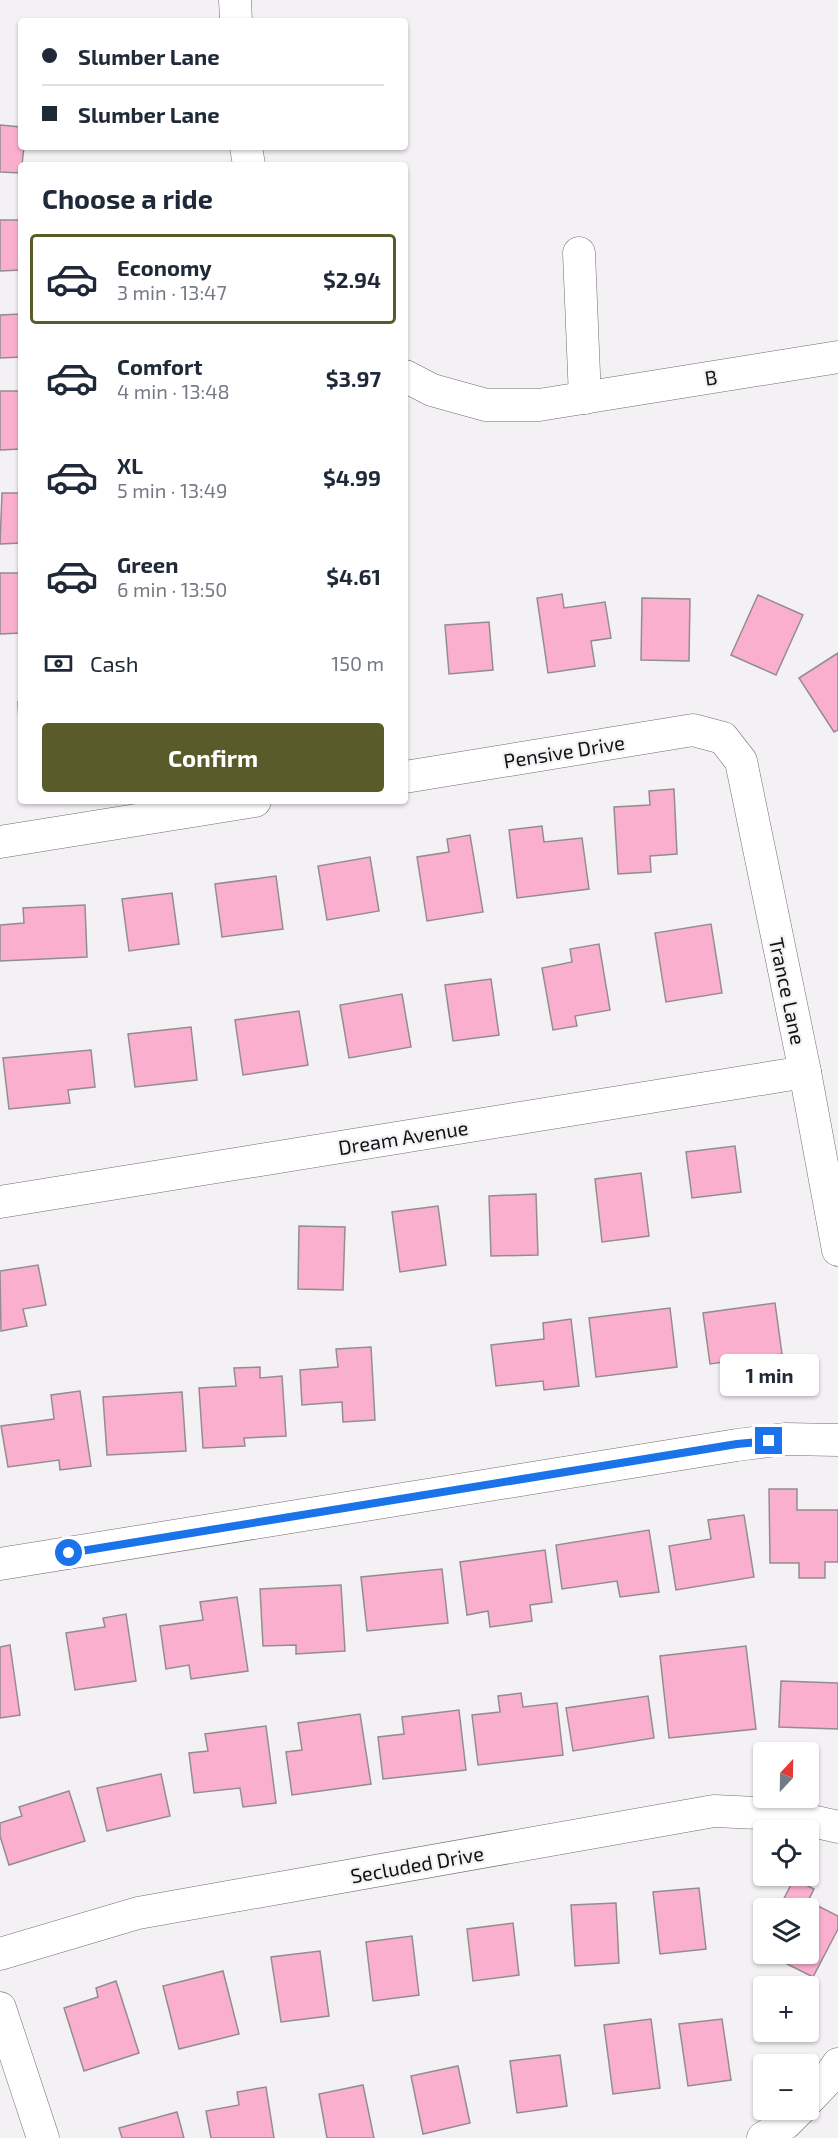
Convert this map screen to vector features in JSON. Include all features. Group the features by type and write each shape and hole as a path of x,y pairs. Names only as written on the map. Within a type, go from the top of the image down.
{"street":[{"path":"235,0 236,18"},
{"path":"579,253 585,398"},
{"name":"B","path":"408,378 432,390 486,405 539,405 838,357"},
{"name":"Pensive Drive","path":"408,777 693,730 723,738"},
{"name":"Trance Lane","path":"723,738 741,761 805,1072 838,1250"},
{"path":"0,842 236,804"},
{"name":"Dream Avenue","path":"0,1202 805,1072"},
{"path":"0,1564 737,1444 785,1439 838,1440"},
{"name":"Secluded Drive","path":"0,1954 138,1913 714,1811 781,1814 838,1827"},
{"path":"0,2008 44,2138"},
{"path":"819,2088 838,2064"},
{"path":"763,2138 789,2120"}],"building":[{"path":"0,125 18,127 18,150 24,150 22,162 18,162 18,173 0,172"},
{"path":"0,220 18,220 18,270 0,271"},
{"path":"18,314 18,357 0,358 0,315"},
{"path":"0,391 18,391 18,449 0,450"},
{"path":"2,493 18,493 18,543 0,544"},
{"path":"0,573 18,573 18,633 0,634"},
{"path":"562,594 564,608 605,602 611,638 591,641 595,666 548,673 537,598"},
{"path":"758,595 803,615 776,675 731,655"},
{"path":"642,598 690,599 689,661 641,660"},
{"path":"489,622 493,670 449,674 445,625"},
{"path":"838,653 838,730 834,732 799,678"},
{"path":"674,789 677,854 650,856 651,872 618,874 614,807 650,805 649,791"},
{"path":"542,826 544,842 582,838 589,889 517,898 509,830"},
{"path":"470,835 483,912 427,921 417,857 449,852 447,839"},
{"path":"370,857 379,911 327,920 318,866"},
{"path":"276,876 283,929 222,937 215,884"},
{"path":"172,893 179,944 129,951 122,899"},
{"path":"85,905 87,957 0,961 0,925 24,923 23,908"},
{"path":"711,924 722,993 666,1002 655,933"},
{"path":"599,944 610,1010 575,1016 577,1026 553,1030 542,968 572,962 570,949"},
{"path":"491,979 499,1035 453,1041 445,985"},
{"path":"402,994 411,1047 349,1058 340,1005"},
{"path":"299,1011 308,1065 243,1075 235,1020"},
{"path":"191,1027 197,1080 135,1087 128,1034"},
{"path":"91,1050 95,1087 68,1090 70,1103 9,1109 3,1058"},
{"path":"735,1146 741,1192 692,1198 686,1152"},
{"path":"641,1173 649,1236 602,1242 595,1179"},
{"path":"536,1194 538,1255 491,1256 489,1196"},
{"path":"438,1206 446,1265 400,1272 392,1212"},
{"path":"299,1226 345,1227 343,1290 298,1289"},
{"path":"38,1265 46,1305 23,1309 27,1326 1,1331 0,1271"},
{"path":"775,1303 782,1354 710,1364 703,1313"},
{"path":"670,1308 677,1367 596,1377 589,1318"},
{"path":"571,1319 579,1386 544,1390 543,1381 496,1386 491,1345 544,1339 543,1323"},
{"path":"371,1347 375,1420 343,1422 342,1402 302,1405 300,1370 338,1367 336,1349"},
{"path":"260,1367 260,1378 282,1376 286,1436 244,1438 245,1446 203,1448 199,1388 236,1386 234,1368"},
{"path":"80,1391 91,1466 60,1470 59,1460 8,1467 1,1426 54,1419 51,1395"},
{"path":"182,1392 186,1451 107,1455 103,1397"},
{"path":"769,1489 797,1489 797,1510 838,1510 838,1562 825,1562 825,1578 799,1578 799,1563 770,1563"},
{"path":"744,1515 754,1577 676,1590 669,1546 711,1539 708,1520"},
{"path":"649,1530 659,1592 620,1597 617,1581 562,1589 556,1545"},
{"path":"545,1550 552,1602 530,1605 532,1621 490,1627 488,1611 467,1615 460,1562"},
{"path":"442,1569 448,1623 367,1631 361,1577"},
{"path":"341,1585 345,1651 296,1654 296,1645 263,1646 260,1589"},
{"path":"237,1597 248,1671 191,1679 189,1665 166,1669 160,1626 203,1620 200,1602"},
{"path":"126,1614 136,1681 75,1690 66,1633 105,1627 103,1618"},
{"path":"10,1645 20,1715 0,1718 0,1647"},
{"path":"746,1646 756,1729 669,1738 660,1656"},
{"path":"781,1681 838,1683 838,1729 779,1727"},
{"path":"521,1693 523,1707 557,1703 563,1755 478,1765 472,1715 500,1712 498,1696"},
{"path":"648,1696 654,1738 573,1751 566,1708"},
{"path":"459,1710 466,1770 383,1779 378,1737 404,1734 402,1717"},
{"path":"360,1714 371,1784 292,1795 286,1752 302,1750 298,1723"},
{"path":"266,1726 276,1803 243,1807 240,1788 194,1793 189,1753 208,1751 205,1734"},
{"path":"161,1774 170,1816 107,1831 97,1788"},
{"path":"69,1791 85,1841 9,1865 0,1836 0,1823 22,1816 19,1807"},
{"path":"790,1886 808,1886 814,1889 810,1898 784,1898"},
{"path":"699,1888 706,1949 660,1954 653,1892"},
{"path":"616,1903 619,1963 575,1966 571,1905"},
{"path":"819,1906 838,1916 838,1929 814,1976 787,1964 819,1964"},
{"path":"513,1923 519,1975 473,1981 467,1929"},
{"path":"412,1936 419,1995 373,2001 366,1942"},
{"path":"320,1951 329,2016 281,2022 271,1957"},
{"path":"223,1971 239,2034 179,2049 163,1986"},
{"path":"116,1981 139,2053 84,2071 64,2008 98,1997 96,1988"},
{"path":"651,2019 660,2088 613,2094 604,2025"},
{"path":"722,2019 731,2080 688,2086 679,2024"},
{"path":"560,2055 567,2106 517,2113 510,2061"},
{"path":"458,2066 470,2123 423,2134 411,2076"},
{"path":"363,2085 374,2138 327,2138 319,2094"},
{"path":"266,2087 274,2138 211,2138 206,2111 239,2105 237,2092"},
{"path":"177,2112 184,2138 122,2138 119,2128"}],"route":[{"path":"69,1553 737,1444 769,1441"}]}
